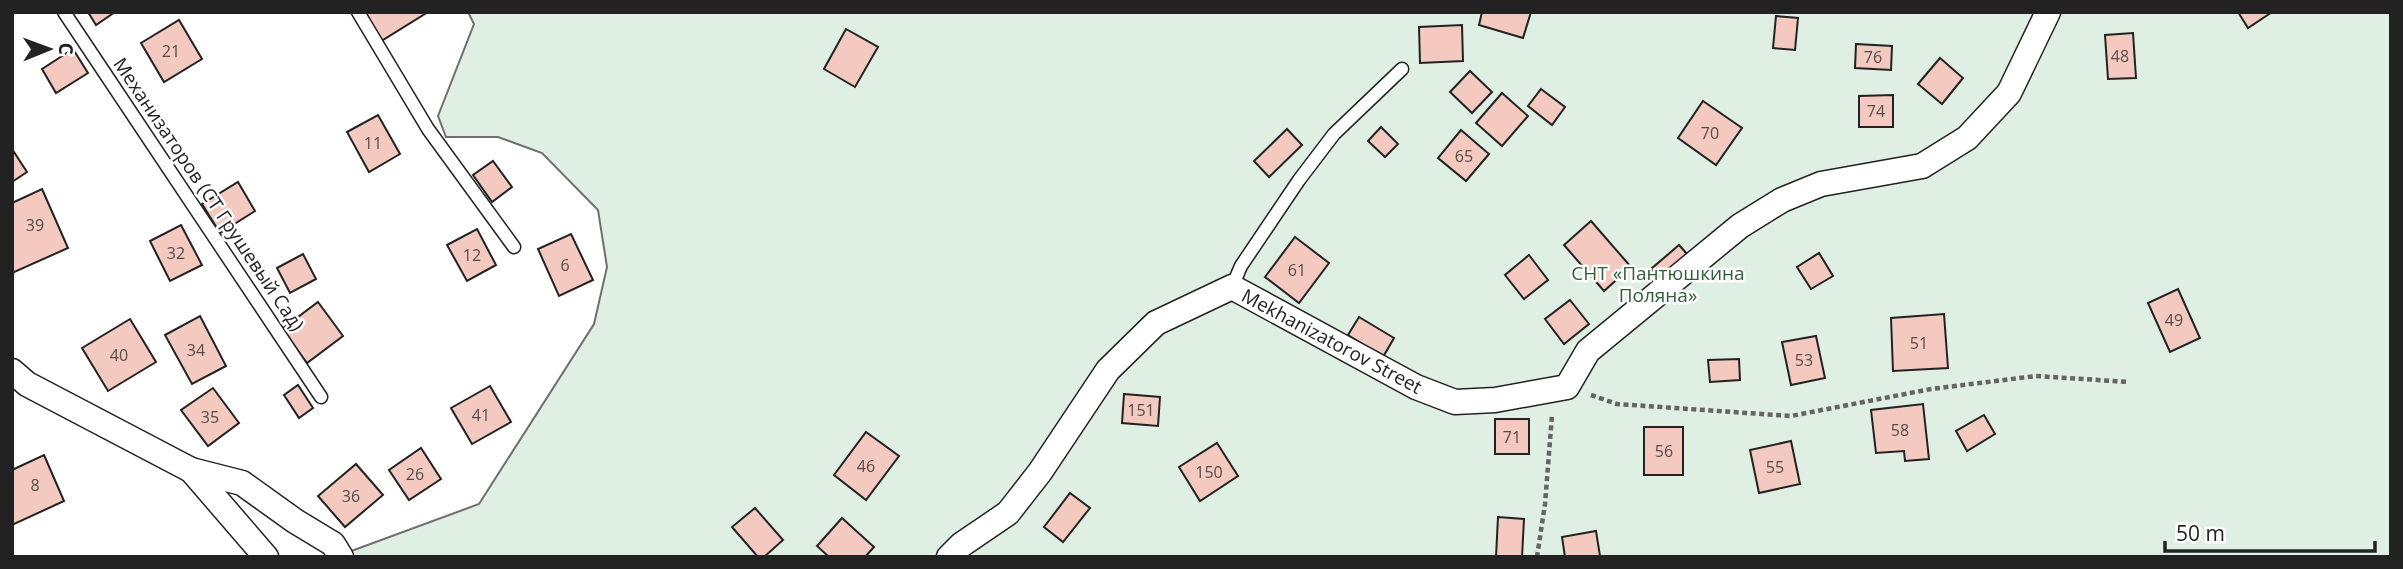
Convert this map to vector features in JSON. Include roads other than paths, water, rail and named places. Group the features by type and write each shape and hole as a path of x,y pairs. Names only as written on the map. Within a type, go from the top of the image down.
{"street":[{"name":"Mekhanizatorov Street","path":"949,557 961,545 1008,513 1040,472 1108,370 1156,323 1232,287 1416,387 1455,402 1495,400 1567,387 1588,351 1740,226 1782,200 1821,184 1922,166 1967,138 2009,93 2048,12"},
{"path":"12,371 27,384 191,470 242,483 333,544 341,557"},
{"path":"191,470 266,557"}],"lane":[{"name":"Механизаторов (СТ Грушевый Сад)","path":"64,12 321,397"},
{"path":"358,12 428,129 514,247"},
{"path":"1232,287 1241,266 1299,180 1334,134 1402,69"}],"park label":[{"name":"СНТ «Пантюшкина Поляна»","path":"1658,284"}]}
